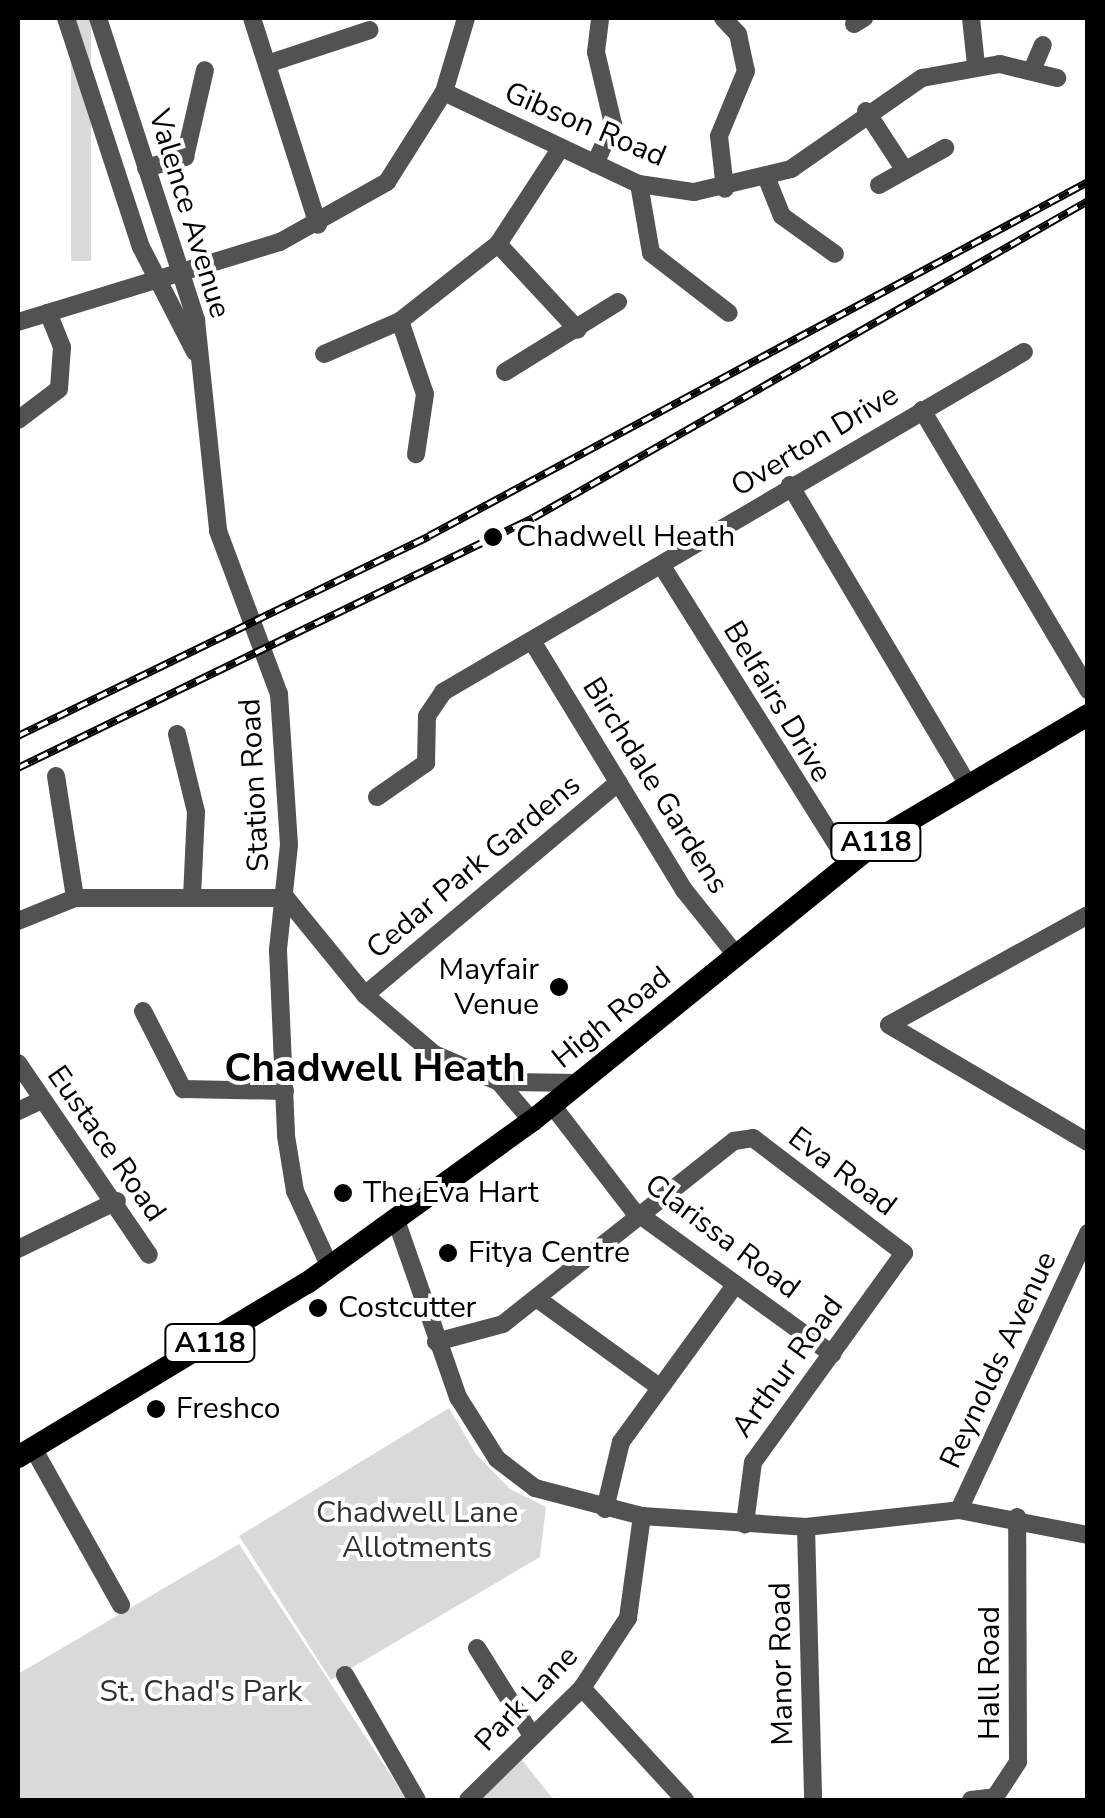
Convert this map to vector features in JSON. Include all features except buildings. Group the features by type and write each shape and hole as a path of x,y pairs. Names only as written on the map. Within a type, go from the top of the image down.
{"main road":[{"name":"High Road","path":"25,1453 330,1267 532,1121 849,864 968,785 1088,715"}],"street":[{"name":"Valence Avenue","path":"66,18 156,280 199,362"},
{"name":"Valence Avenue","path":"98,18 181,272 199,362"},
{"path":"252,18 318,224"},
{"path":"18,322 181,272 318,224 386,182 444,92 466,18"},
{"path":"594,164 614,124 596,52 600,18"},
{"path":"971,18 976,65"},
{"path":"725,190 719,136 746,70 727,19"},
{"path":"267,64 370,30"},
{"path":"1033,68 1044,45"},
{"name":"Gibson Road","path":"444,92 640,184 725,190 767,179 815,155 866,112 922,78 976,65 1033,68 1057,78"},
{"path":"146,168 185,158 204,70"},
{"path":"866,112 904,169"},
{"path":"879,184 946,148"},
{"path":"324,354 400,321 498,244 560,149"},
{"path":"767,179 782,216 835,254"},
{"path":"640,184 650,253 728,313"},
{"path":"498,244 578,330"},
{"path":"505,372 618,302"},
{"path":"18,420 59,389 62,347 48,313"},
{"path":"400,321 424,394 416,454"},
{"name":"Overton Drive","path":"377,797 426,763 432,700 790,486 1024,352"},
{"name":"Station Road","path":"199,362 218,531 237,587 272,666 287,770 286,898 280,934 284,1091 292,1181 330,1267"},
{"path":"922,410 1088,690"},
{"path":"790,486 968,785"},
{"name":"Belfairs Drive","path":"662,566 849,864"},
{"name":"Birchdale Gardens","path":"532,641 619,782 736,956"},
{"path":"176,734 196,812 192,897"},
{"path":"56,776 75,898"},
{"name":"Cedar Park Gardens","path":"365,996 619,782"},
{"path":"18,921 75,898 286,898 365,996 434,1054 499,1082 580,1083"},
{"path":"1088,914 889,1026 1088,1142"},
{"path":"280,934 314,929"},
{"path":"142,1011 183,1089 284,1091"},
{"name":"Eustace Road","path":"18,1063 117,1201 150,1256"},
{"path":"499,1082 532,1121"},
{"path":"18,1111 42,1100"},
{"name":"Clarissa Road","path":"552,1105 641,1215 832,1354"},
{"name":"Eva Road","path":"641,1215 746,1136 904,1253"},
{"path":"18,1249 117,1201"},
{"path":"436,1342 503,1324 539,1300 641,1215"},
{"path":"396,1220 436,1342 496,1459 535,1488 606,1510 642,1516 806,1527 960,1510 1017,1517 1088,1535"},
{"name":"Reynolds Avenue","path":"960,1510 1088,1233"},
{"name":"Arthur Road","path":"746,1524 753,1462 904,1253"},
{"path":"606,1510 621,1442 736,1284"},
{"path":"539,1300 659,1387"},
{"path":"25,1453 122,1605"},
{"name":"Park Lane","path":"468,1800 582,1688 628,1618 642,1516"},
{"name":"Hall Road","path":"971,1800 995,1797 1018,1762 1017,1517"},
{"name":"Manor Road","path":"806,1527 813,1800"},
{"path":"476,1648 531,1734"},
{"path":"344,1675 417,1800"},
{"path":"582,1688 686,1800"}],"green space":[{"path":"71,18 91,18 91,261 71,261"},
{"name":"Chadwell Lane Allotments","path":"449,1408 476,1454 510,1489 546,1507 540,1557 331,1680 239,1536"},
{"name":"St. Chad's Park","path":"239,1544 407,1800 18,1800 18,1674"},
{"path":"521,1759 554,1800 481,1800"}],"railway":[{"path":"18,736 429,536 1088,182"},
{"path":"18,768 533,518 1088,201"}],"place":[{"name":"Chadwell Heath","path":"493,537"},
{"name":"Mayfair Venue","path":"559,987"},
{"name":"The Eva Hart","path":"343,1193"},
{"name":"Fitya Centre","path":"448,1253"},
{"name":"Costcutter","path":"318,1308"},
{"name":"Freshco","path":"156,1409"}],"district":[{"name":"Chadwell Heath","path":"375,1068"}]}
